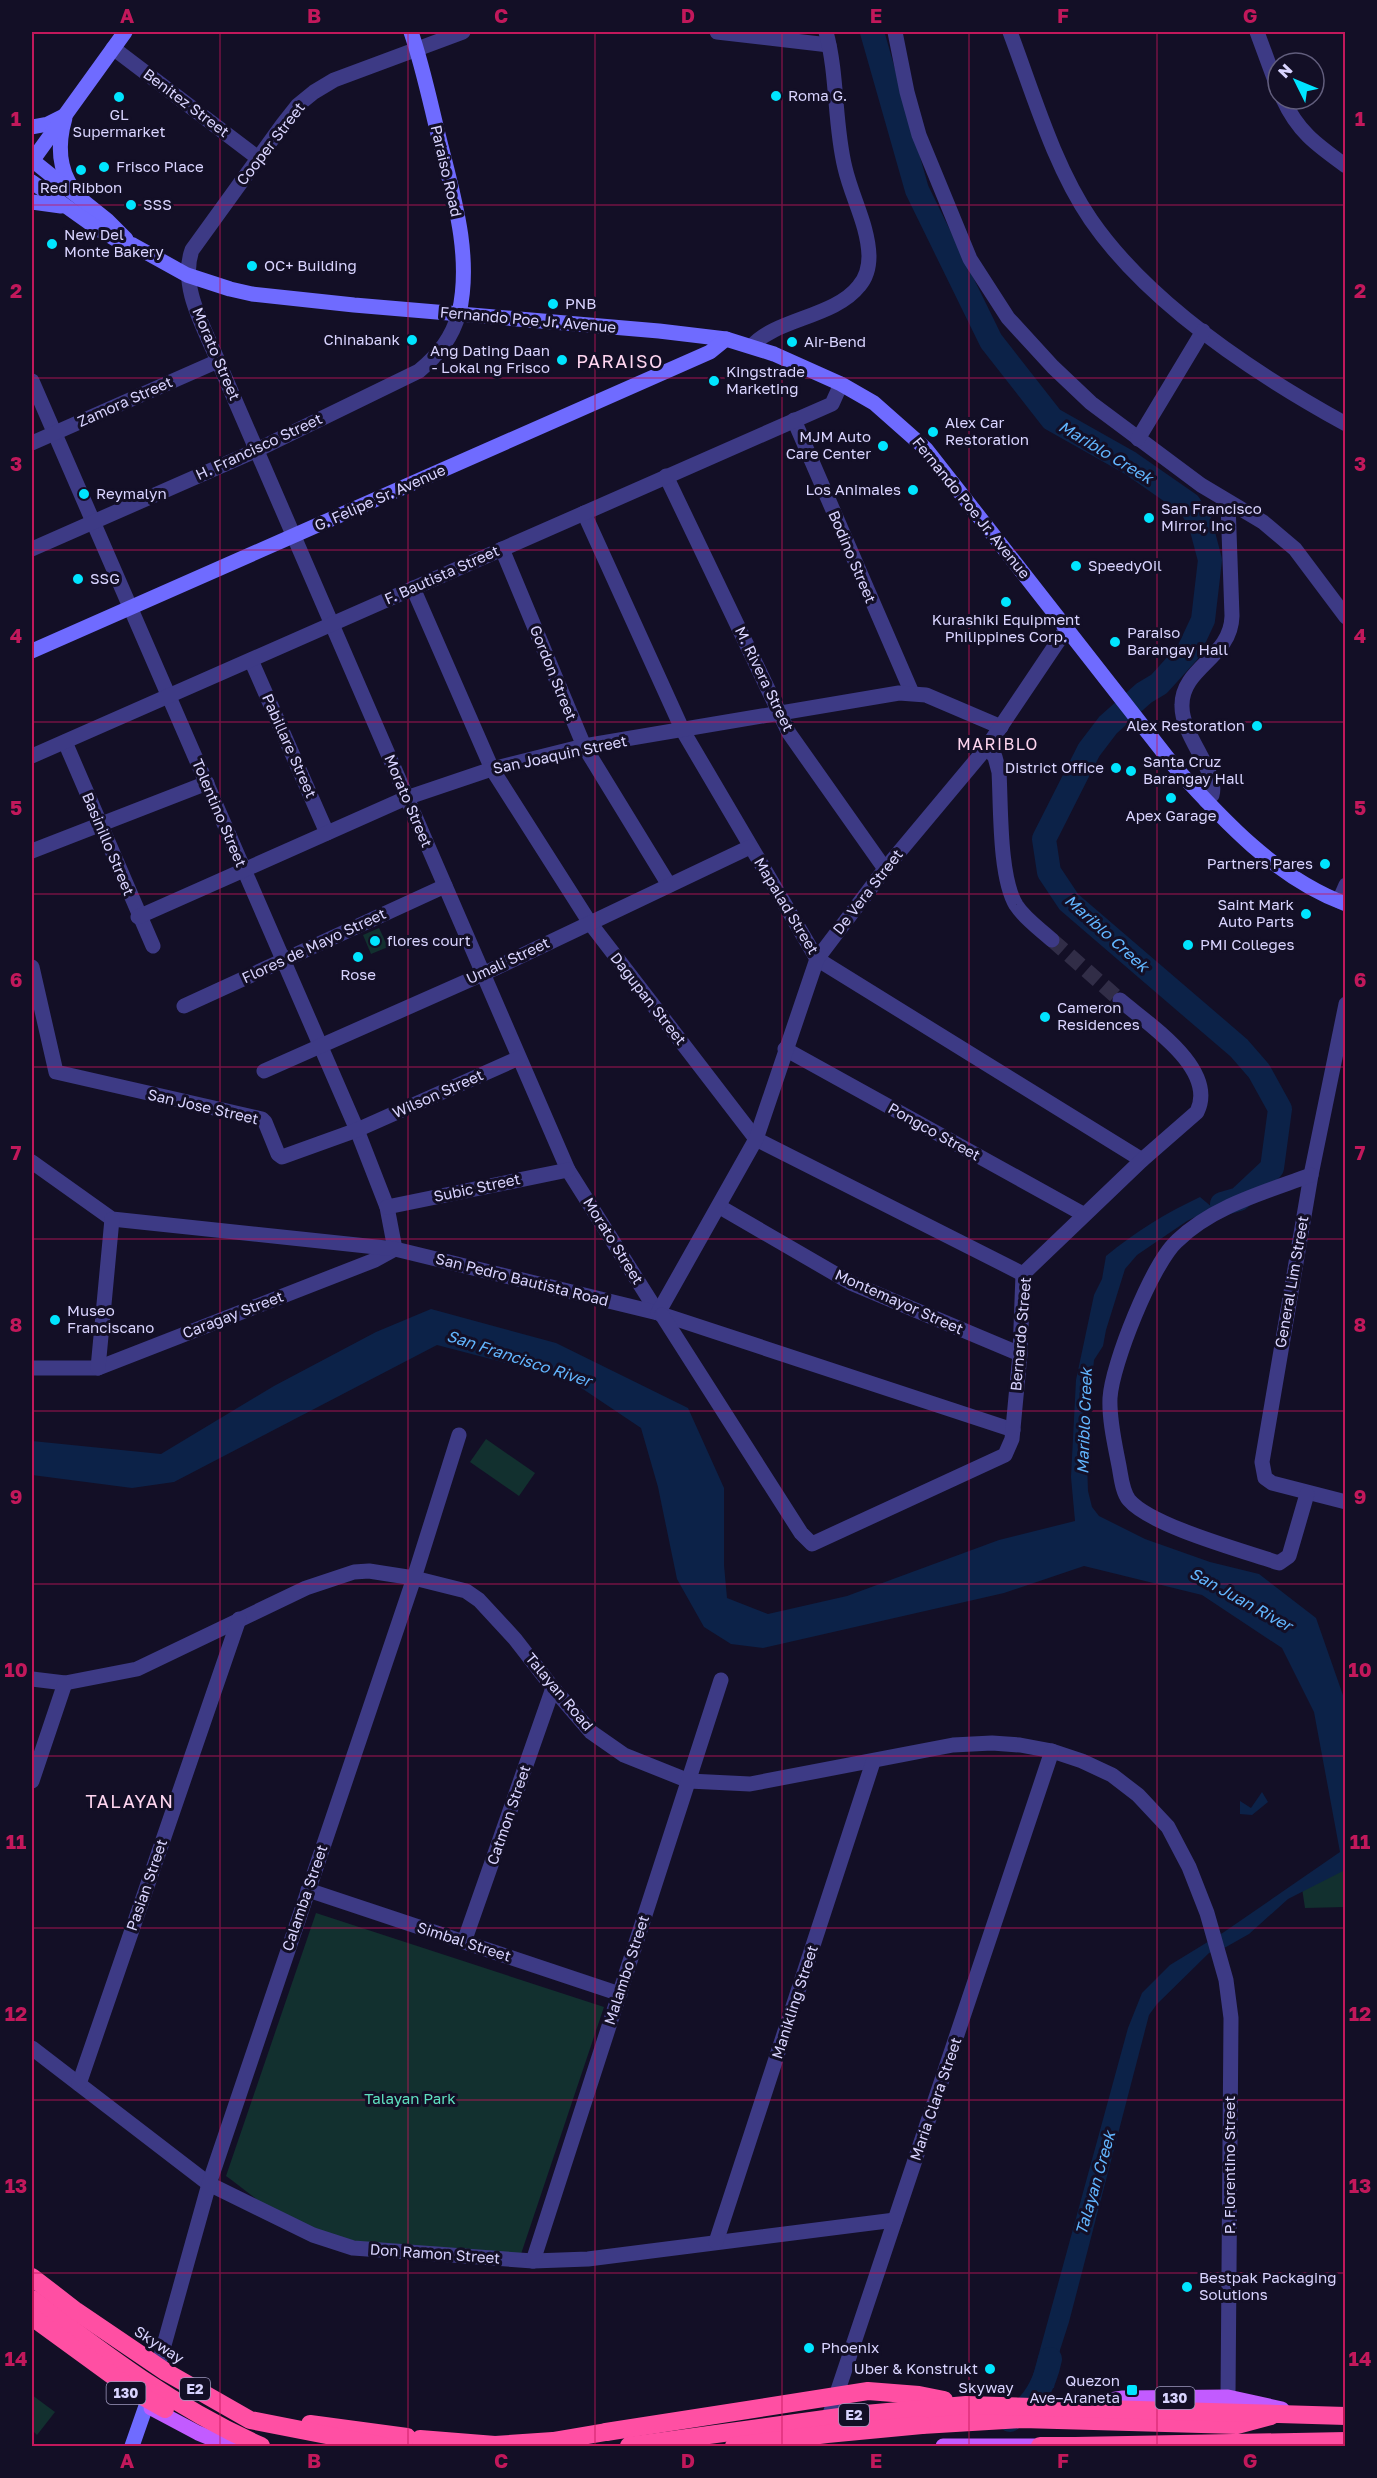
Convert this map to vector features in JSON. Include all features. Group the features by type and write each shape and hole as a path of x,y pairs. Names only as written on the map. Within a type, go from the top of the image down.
{"highway":[{"name":"Skyway","path":"32,2277 76,2312 166,2372 250,2420 383,2446"},
{"path":"32,2299 160,2393 202,2418 261,2446"},
{"name":"E2","path":"32,2317 135,2392 228,2441 246,2446"},
{"path":"248,2416 413,2438 495,2445 553,2441 868,2391 919,2395 966,2405"},
{"name":"Skyway","path":"629,2446 854,2415 966,2405 1346,2416"},
{"path":"734,2446 1021,2413 1237,2425 1290,2410"},
{"path":"1040,2446 1346,2441"}],"main road":[{"path":"32,160 125,32"},
{"name":"Paraiso Road","path":"411,32 454,202 461,245 463,277 459,313"},
{"path":"32,127 48,124 66,115"},
{"path":"32,202 72,201 61,161 62,130 66,115"},
{"name":"Fernando Poe Jr. Avenue","path":"32,160 72,201"},
{"name":"Fernando Poe Jr. Avenue","path":"32,182 107,220 133,245 187,274 252,294 726,339 803,365 841,384 874,403 926,449 1174,766 1206,801 1253,847 1271,861 1321,893 1342,902"},
{"name":"G. Felipe Sr. Avenue","path":"32,651 710,352 726,339"},
{"path":"32,2270 138,2351 248,2416 337,2446"},
{"name":"130","path":"32,2323 146,2406 198,2433 230,2446"},
{"name":"130","path":"658,2446 828,2420 930,2410 1021,2413 1123,2398 1228,2397 1290,2410"},
{"path":"132,2446 146,2406"},
{"name":"130","path":"1056,2409 1225,2416 1346,2408"},
{"name":"Maria Clara Street","path":"821,2446 828,2420"},
{"path":"943,2446 1124,2446"},
{"path":"1319,2446 1346,2446"}],"street":[{"name":"Cooper Street","path":"187,274 192,250 298,105 334,80 463,32"},
{"path":"717,32 828,38 844,166 863,221 869,258 866,274 860,286 842,302 766,335 752,346"},
{"path":"897,32 907,92 919,135 970,259 1008,318 1053,367 1091,403 1228,503 1263,522 1294,549 1346,617"},
{"path":"1010,32 1058,157 1090,219 1128,267 1153,291 1203,331 1291,394 1346,424"},
{"path":"1257,32 1266,56"},
{"name":"Benitez Street","path":"113,48 258,158"},
{"path":"1290,111 1300,129 1312,142 1346,166"},
{"name":"Morato Street","path":"187,274 194,300 218,362 568,1170 801,1533 812,1544"},
{"name":"H. Francisco Street","path":"32,549 257,450 419,371 448,340 459,313"},
{"path":"1138,439 1203,331"},
{"name":"Zamora Street","path":"32,443 218,362"},
{"name":"Tolentino Street","path":"32,381 357,1130 387,1207 395,1248"},
{"name":"F. Bautista Street","path":"32,756 832,404 841,384"},
{"name":"Bodino Street","path":"794,420 912,693"},
{"name":"M. Rivera Street","path":"666,476 789,733 885,869"},
{"path":"1206,801 1212,795 1214,785 1188,733 1181,704 1187,684 1222,647 1230,633 1232,616 1228,503"},
{"name":"Mapalad Street","path":"584,513 683,731 817,958 1142,1160"},
{"name":"Gordon Street","path":"502,549 584,746 669,885"},
{"name":"Dagupan Street","path":"413,588 492,769 590,923 756,1139 1023,1274"},
{"name":"De Vera Street","path":"660,1314 756,1139 817,958 885,869 987,747 1067,628"},
{"name":"Pabillare Street","path":"251,660 327,833"},
{"name":"San Joaquin Street","path":"138,917 406,798 492,769 584,746 899,693 912,693 945,702 1001,727"},
{"name":"Basinillo Street","path":"64,742 138,917 153,946"},
{"path":"987,747 995,757 999,772 1006,877 1011,895 1023,914 1052,940"},
{"path":"32,851 207,783"},
{"name":"Umali Street","path":"264,1071 483,974 750,847"},
{"path":"1342,902 1346,885"},
{"name":"Flores de Mayo Street","path":"184,1006 445,886"},
{"name":"San Jose Street","path":"32,967 55,1069 59,1073 262,1119 278,1154 282,1157 357,1130"},
{"name":"Bernardo Street","path":"812,1544 1005,1455 1010,1448 1020,1354 1023,1274 1142,1160 1197,1112 1200,1106 1201,1091 1191,1064 1120,1000"},
{"name":"General Lim Street","path":"1346,1004 1311,1175 1262,1462 1265,1478 1272,1483 1307,1494 1346,1502"},
{"name":"Pongco Street","path":"785,1049 1083,1215"},
{"name":"Wilson Street","path":"357,1130 519,1058"},
{"name":"San Pedro Bautista Road","path":"32,1162 112,1219 395,1248 660,1314 1013,1430"},
{"name":"Subic Street","path":"387,1207 568,1170"},
{"path":"1307,1494 1289,1556 1279,1563 1159,1521 1129,1501 1124,1491 1110,1401 1112,1384 1124,1342 1158,1267 1176,1241 1231,1206 1311,1175"},
{"name":"Montemayor Street","path":"720,1207 851,1283 1020,1354"},
{"path":"98,1368 112,1219"},
{"name":"Caragay Street","path":"32,1368 98,1368 375,1260 395,1248"},
{"name":"Calamba Street","path":"159,2363 209,2184 414,1578 459,1435"},
{"name":"Talayan Road","path":"32,1679 65,1683 137,1669 306,1588 354,1572 369,1571 414,1578 466,1591 479,1600 515,1638 553,1688 591,1732 624,1755 689,1781 750,1784 963,1745 1011,1744 1052,1751 1082,1761 1112,1775 1138,1795 1168,1827 1189,1867 1213,1935"},
{"name":"Pasian Street","path":"80,2084 239,1619"},
{"name":"Malambo Street","path":"533,2260 721,1680"},
{"path":"32,1781 65,1683"},
{"name":"Catmon Street","path":"464,1942 553,1688"},
{"name":"Maria Clara Street","path":"828,2420 1052,1751"},
{"name":"Manikling Street","path":"716,2242 873,1762"},
{"name":"Simbal Street","path":"308,1890 620,1994"},
{"name":"P. Florentino Street","path":"1213,1935 1226,1980 1231,2018 1228,2397"},
{"name":"Don Ramon Street","path":"32,2048 209,2184 313,2235 353,2248 533,2260 588,2259 895,2220"}],"green space":[{"name":"flores court","path":"379,928 388,947 371,954 363,935"},
{"path":"486,1439 535,1473 519,1496 470,1462"},
{"path":"1339,1862 1345,1874 1345,1907 1305,1908 1302,1888"},
{"name":"Talayan Park","path":"316,1913 604,2007 520,2257 393,2247 331,2235 302,2225 274,2211 226,2176"},
{"path":"32,2395 55,2412 37,2435 32,2430"}],"water":[{"path":"1200,1197 1213,1208 1187,1221 1137,1255 1125,1269 1103,1346 1094,1360 1086,1434 1088,1491 1092,1507 1099,1516 1145,1539 1210,1562 1259,1574 1316,1618 1345,1701 1345,1870 1288,1899 1249,1934 1226,1947 1209,1953 1157,2004 1149,2015 1060,2350 1054,2388 1029,2390 1128,2028 1142,1993 1170,1965 1224,1932 1340,1852 1314,1712 1282,1648 1202,1595 1084,1566 1004,1593 763,1648 731,1644 704,1627 677,1579 658,1487 641,1428 568,1379 437,1345 174,1482 132,1488 32,1475 32,1441 161,1454 274,1386 376,1332 431,1309 556,1343 688,1408 724,1488 724,1565 727,1598 768,1614 847,1596 999,1540 1075,1521 1071,1477 1076,1380 1094,1295 1102,1279 1106,1256 1151,1224"},
{"path":"1262,1792 1268,1802 1252,1815 1240,1814 1240,1801 1251,1808"}],"waterway":[{"name":"Mariblo Creek","path":"872,32 917,190 991,341 1052,419 1130,463 1189,504 1200,522 1210,560 1203,620 1188,652 1159,684 1144,693 1108,725 1089,750 1044,839 1049,872 1069,902 1239,1048 1259,1071 1280,1109 1272,1168 1239,1199 1222,1204"},
{"name":"Talayan Creek","path":"1010,2420 1031,2402 1045,2377 1050,2359"}],"tunnel":[{"path":"1052,940 1120,1000"}],"place":[{"name":"Roma G.","path":"776,96"},
{"name":"GL Supermarket","path":"119,97"},
{"name":"Frisco Place","path":"104,167"},
{"name":"Red Ribbon","path":"81,170"},
{"name":"SSS","path":"131,205"},
{"name":"New Del Monte Bakery","path":"52,244"},
{"name":"OC+ Building","path":"252,266"},
{"name":"PNB","path":"553,304"},
{"name":"Chinabank","path":"412,340"},
{"name":"Air-Bend","path":"792,342"},
{"name":"Ang Dating Daan - Lokal ng Frisco","path":"562,360"},
{"name":"Kingstrade Marketing","path":"714,381"},
{"name":"Alex Car Restoration","path":"933,432"},
{"name":"MJM Auto Care Center","path":"883,446"},
{"name":"Los Animales","path":"913,490"},
{"name":"Reymalyn","path":"84,494"},
{"name":"San Francisco Mirror, Inc","path":"1149,518"},
{"name":"SpeedyOil","path":"1076,566"},
{"name":"SSG","path":"78,579"},
{"name":"Kurashiki Equipment Philippines Corp.","path":"1006,602"},
{"name":"Paraiso Barangay Hall","path":"1115,642"},
{"name":"Alex Restoration","path":"1257,726"},
{"name":"District Office","path":"1116,768"},
{"name":"Santa Cruz Barangay Hall","path":"1131,771"},
{"name":"Apex Garage","path":"1171,798"},
{"name":"Partners Pares","path":"1325,864"},
{"name":"Saint Mark Auto Parts","path":"1306,914"},
{"name":"flores court","path":"375,941"},
{"name":"PMI Colleges","path":"1188,945"},
{"name":"Rose","path":"358,957"},
{"name":"Cameron Residences","path":"1045,1017"},
{"name":"Museo Franciscano","path":"55,1320"},
{"name":"Bestpak Packaging Solutions","path":"1187,2287"},
{"name":"Phoenix","path":"809,2348"},
{"name":"Uber & Konstrukt","path":"990,2369"},
{"name":"Quezon Ave–Araneta","path":"1132,2390"}],"district":[{"name":"PARAISO","path":"620,362"},
{"name":"MARIBLO","path":"998,744"},
{"name":"TALAYAN","path":"130,1802"}],"water label":[{"name":"San Francisco River","path":"519,1358"},
{"name":"San Juan River","path":"1241,1599"}]}
